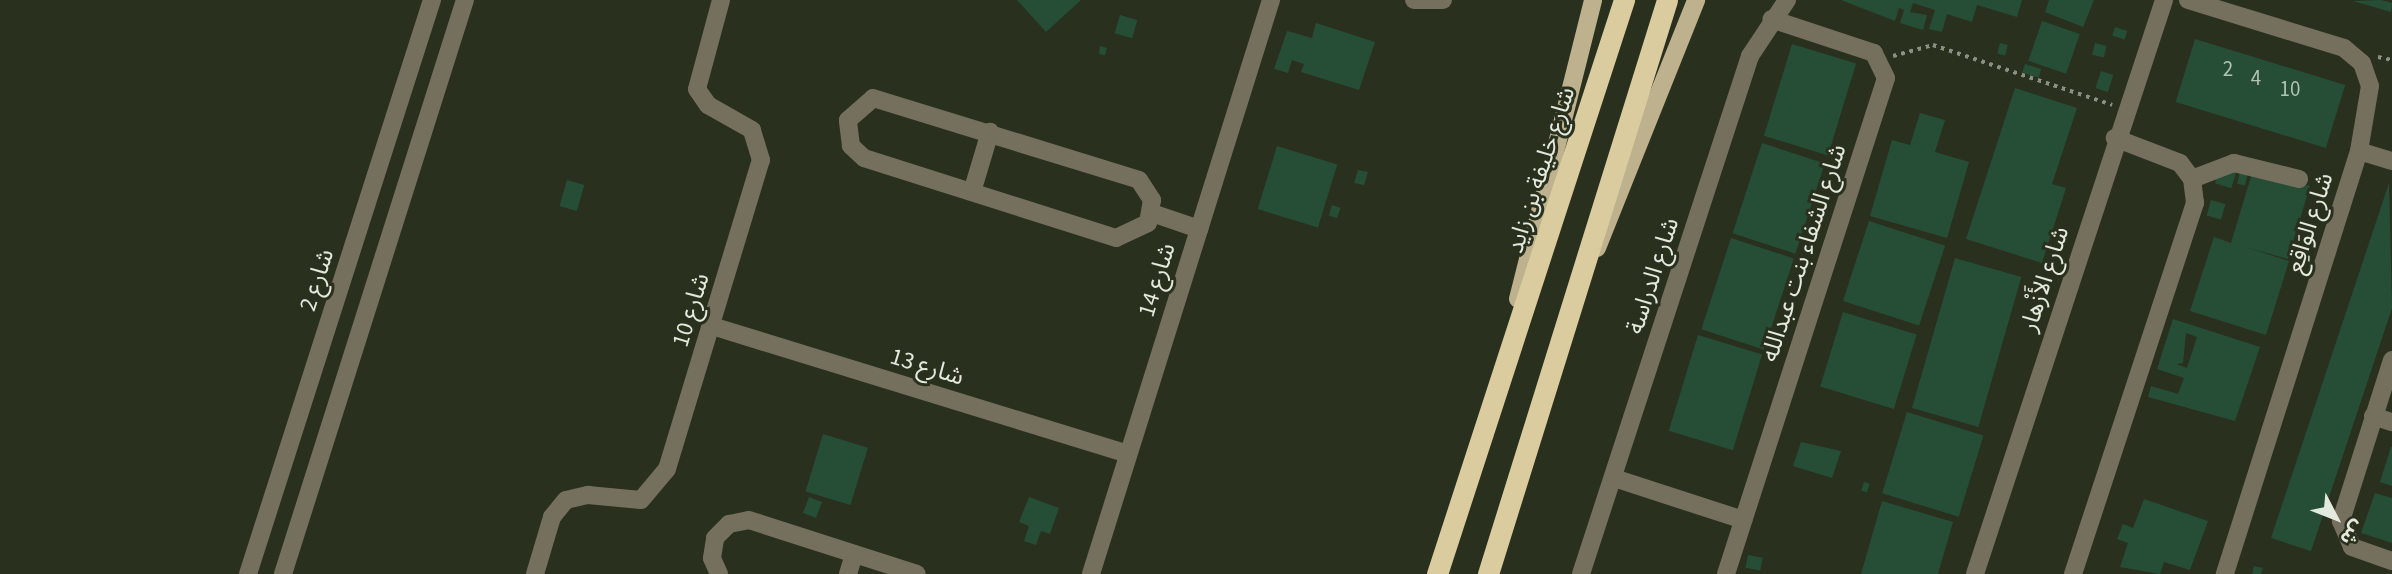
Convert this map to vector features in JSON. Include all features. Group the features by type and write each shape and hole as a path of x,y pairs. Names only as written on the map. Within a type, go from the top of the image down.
{"highway":[{"name":"شارع خليفة بن زايد","path":"1437,574 1624,0"},
{"path":"1488,574 1667,0"}],"main road":[{"name":"شارع خليفة بن زايد","path":"1508,356 1534,221 1593,0"},
{"path":"1578,286 1634,165 1696,0"}],"street":[{"name":"شارع 2","path":"248,574 432,0"},
{"path":"283,574 465,0"},
{"name":"شارع 10","path":"535,574 552,517 566,500 588,495 633,502 660,484 712,326 761,160 752,130 708,105 696,89 721,0"},
{"name":"شارع 14","path":"1091,574 1271,0"},
{"path":"1414,0 1443,0"},
{"name":"شارع الدراسة","path":"1581,574 1750,56 1771,19 1787,0"},
{"name":"شارع الأَزْهار","path":"1975,574 2115,138 2164,0"},
{"name":"شارع الوَاقِع","path":"2188,0 2355,55 2370,86 2359,151 2225,574"},
{"path":"1771,19 1881,60"},
{"name":"شارع الشفاء بنت عبدالله","path":"1726,574 1883,89 1881,60"},
{"path":"882,98 990,132 1139,180 1152,200 1152,213 1139,232 1116,238 864,158 848,138 848,120 865,101 882,98"},
{"path":"972,192 990,132"},
{"path":"2073,574 2193,211 2192,179 2171,158 2115,138"},
{"path":"2359,151 2392,161"},
{"path":"2192,179 2234,163 2299,179"},
{"path":"1152,213 1199,229"},
{"name":"شارع 13","path":"712,326 1129,454"},
{"path":"2392,360 2341,529 2358,551 2392,561"},
{"path":"2374,416 2392,422"},
{"path":"1614,478 1743,520"},
{"path":"719,574 712,558 715,538 739,520 918,574"},
{"path":"848,574 855,554"}],"path":[{"path":"1881,60 1933,45 2126,109"}],"building":[{"path":"1017,0 1081,0 1046,32"},
{"path":"1841,0 2022,0 2017,17 1977,5 1972,22 1947,14 1942,32 1929,29 1935,10 1913,3 1910,12 1927,15 1923,30 1900,23 1904,10 1899,8 1895,21"},
{"path":"2049,0 2094,0 2083,27 2045,12"},
{"path":"2381,0 2392,3 2391,12 2353,1"},
{"path":"1120,15 1137,20 1132,38 1115,33"},
{"path":"2042,21 2080,34 2066,74 2028,61"},
{"path":"1316,23 1375,42 1359,90 1301,72 1304,64 1292,60 1288,73 1274,69 1287,31 1312,38"},
{"path":"2115,27 2127,31 2125,40 2112,36"},
{"path":"2195,39 2345,85 2326,148 2176,102"},
{"path":"2000,43 2008,45 2005,56 1997,54"},
{"path":"2095,43 2107,46 2104,58 2092,55"},
{"path":"1792,44 1856,64 1828,155 1764,136"},
{"path":"1100,46 1107,48 1105,55 1099,54"},
{"path":"2025,64 2041,69 2039,78 2022,73"},
{"path":"2101,71 2113,75 2108,92 2095,88"},
{"path":"2015,88 2077,108 2052,184 2066,188 2042,263 1966,239"},
{"path":"1920,113 1945,120 1935,152 1969,162 1947,238 1870,216 1892,140 1910,145"},
{"path":"1762,143 1825,163 1795,254 1733,233"},
{"path":"1277,146 1337,164 1318,228 1258,209"},
{"path":"2220,167 2236,172 2231,188 2215,183"},
{"path":"2241,168 2249,170 2245,185 2237,184"},
{"path":"1358,170 1368,172 1364,185 1354,183"},
{"path":"2253,170 2310,186 2288,259 2245,247 2289,261 2266,335 2190,311 2214,237 2231,243"},
{"path":"567,180 584,185 577,211 560,206"},
{"path":"2389,183 2392,308 2311,551 2271,538"},
{"path":"2211,200 2225,204 2221,220 2207,215"},
{"path":"1332,205 1341,208 1337,218 1329,215"},
{"path":"1869,221 1945,246 1919,326 1843,301"},
{"path":"1731,238 1794,258 1764,350 1701,329"},
{"path":"1955,258 2021,277 1978,427 1912,408"},
{"path":"1843,312 1917,335 1894,409 1820,387"},
{"path":"2173,319 2260,347 2235,421 2148,397 2151,386 2178,394 2184,378 2157,369","holes":["2186,333 2197,337 2187,368 2176,364 2183,363"]},
{"path":"1698,335 1762,355 1733,450 1669,431"},
{"path":"1907,412 1984,435 1959,517 1882,493"},
{"path":"823,434 868,448 850,505 805,491"},
{"path":"1801,442 1841,451 1832,478 1793,466"},
{"path":"2392,447 2392,486 2380,482"},
{"path":"1864,482 1870,484 1867,492 1861,491"},
{"path":"2375,493 2392,498 2392,543 2361,533"},
{"path":"809,497 822,502 816,518 803,513"},
{"path":"1029,497 1059,508 1050,534 1041,531 1036,545 1024,541 1029,526 1019,522"},
{"path":"2144,499 2208,521 2190,570 2164,562 2160,574 2120,567 2128,543 2117,539 2123,524 2133,528"},
{"path":"1882,501 1953,522 1938,574 1861,574"},
{"path":"1748,555 1763,558 1760,571 1746,568"},
{"path":"2254,566 2263,568 2261,574 2252,574"}]}
